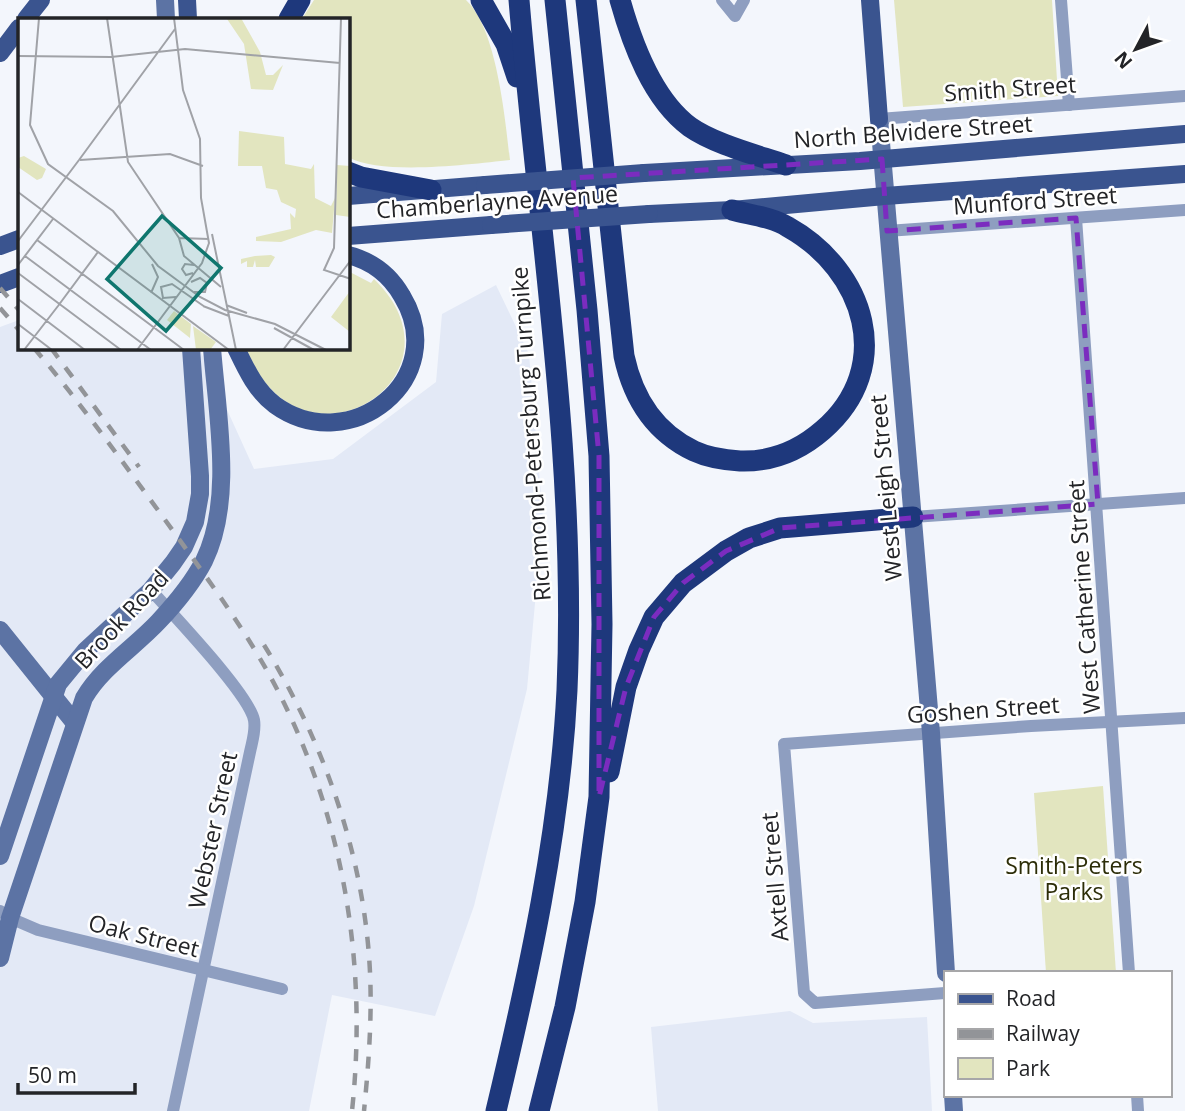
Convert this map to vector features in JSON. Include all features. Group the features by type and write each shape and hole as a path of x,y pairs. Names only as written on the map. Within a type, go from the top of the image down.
{"highway":[{"path":"290,18 300,0"},
{"path":"481,0 506,44 530,114"},
{"name":"Richmond-Petersburg Turnpike","path":"496,1111 542,902 558,791 566,691 569,578 563,461 519,0"},
{"path":"539,1111 565,1007 585,902 599,797 602,624 599,456 555,0"},
{"path":"586,0 623,344 631,381 637,397 650,416 677,441 700,454 720,460 756,461 799,449 835,420 844,408 858,376 864,351 864,335 862,318 850,286 840,270 823,253 787,225 732,210"},
{"path":"620,0 635,46 655,86 671,109 691,128 730,146 786,165"},
{"path":"350,173 431,190"},
{"path":"599,797 610,769 626,687 639,650 654,617 683,583 726,551 749,538 779,528 913,517"}],"main road":[{"path":"27,18 41,0"},
{"path":"165,0 166,18"},
{"path":"187,0 188,18"},
{"name":"West Leigh Street","path":"870,0 884,196 931,733 946,971"},
{"path":"0,53 18,29"},
{"name":"North Belvidere Street","path":"644,173 882,159 1185,134"},
{"name":"Chamberlayne Avenue","path":"350,196 644,173"},
{"path":"732,210 1185,174"},
{"name":"Chamberlayne Avenue","path":"350,236 732,210"},
{"path":"0,246 18,239"},
{"path":"237,350 258,387 274,404 292,416 328,424 347,422 368,415 384,405 395,393 411,365 415,348 413,322 407,303 387,275 350,256"},
{"path":"0,284 18,277"},
{"name":"Brook Road","path":"0,856 53,695 63,676 86,650 151,590 184,547 198,509 200,476 191,350"},
{"name":"Brook Road","path":"0,958 5,914 74,722 90,688 169,610 205,559 220,510 222,484 212,350"},
{"path":"0,630 74,722"}],"street":[{"path":"722,0 735,16 744,0"},
{"path":"1061,0 1069,105"},
{"name":"Smith Street","path":"879,119 1185,96"},
{"name":"Munford Street","path":"887,231 1185,210"},
{"name":"West Catherine Street","path":"1076,218 1129,971"},
{"path":"913,517 1185,498"},
{"name":"Webster Street","path":"151,590 233,686 247,704 254,720 250,752 173,1111"},
{"name":"Goshen Street","path":"784,744 1185,718"},
{"name":"Axtell Street","path":"784,744 804,993 815,1003 944,993"},
{"name":"Oak Street","path":"5,914 38,930 282,989"}],"highlighted area":[{"path":"882,159 887,231 1076,218 1098,504 780,528 726,551 683,583 654,617 626,687 599,797 599,456 573,178"}],"shaded area":[{"path":"496,285 529,354 543,518 527,689 474,906 435,1016 332,995 309,1111 0,1111 0,327 18,320 18,350 200,350 254,469 333,459 436,382 442,314"},
{"path":"790,1011 813,1023 927,1017 932,1111 658,1111 651,1027"}],"green space":[{"path":"314,0 466,0 477,13 492,52 502,99 510,160 404,167 363,163 350,158 350,18 303,18"},
{"path":"894,0 1052,0 1058,96 903,107"},
{"path":"350,272 371,283 374,279 398,312 405,344 397,373 378,395 352,410 322,414 292,405 264,381 247,350 350,350"},
{"name":"Smith-Peters Parks","path":"1103,786 1116,971 1046,971 1034,793"}],"railway":[{"path":"0,288 18,309"},
{"path":"0,308 18,329"},
{"path":"36,350 100,431 228,608 284,703 305,751 337,851 347,902 356,1006 352,1111"},
{"path":"52,350 139,467"},
{"path":"264,645 285,680 320,755 335,794 357,874 365,915 371,995 364,1111"}]}
